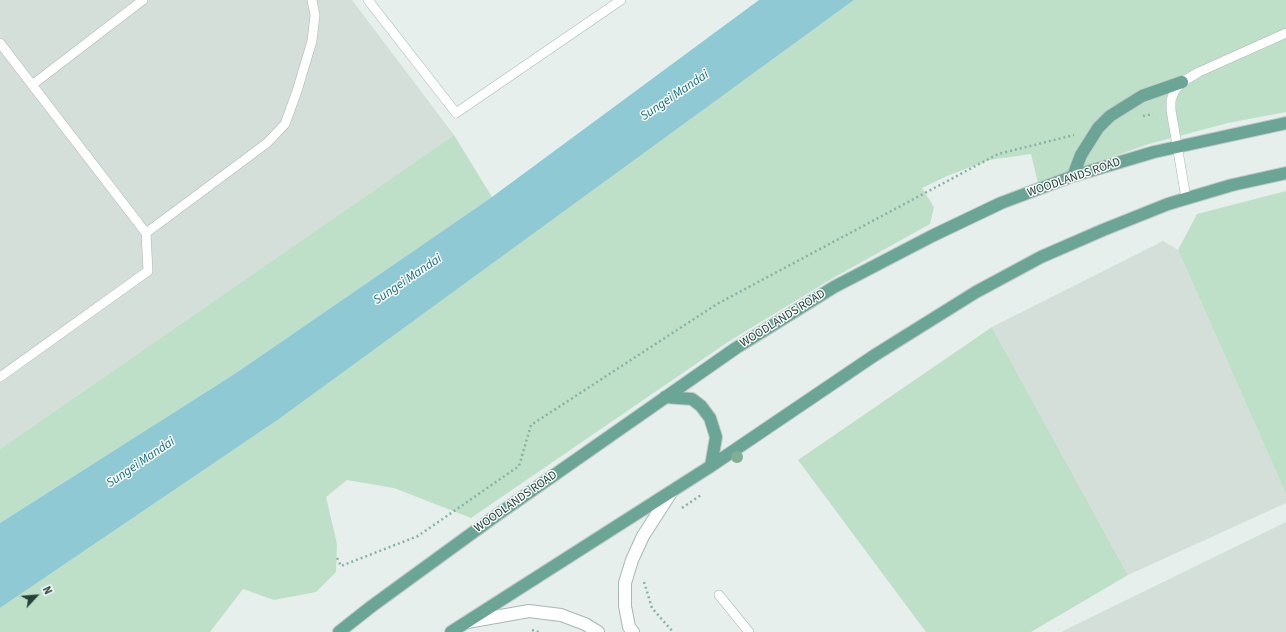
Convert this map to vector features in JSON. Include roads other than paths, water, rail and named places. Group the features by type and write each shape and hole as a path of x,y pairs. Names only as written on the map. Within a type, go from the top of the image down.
{"main road":[{"path":"1073,176 1080,155 1098,128 1110,116 1142,96 1182,82"},
{"name":"WOODLANDS ROAD","path":"339,632 372,606 497,515 665,397 736,348 834,287 932,236 1001,203 1073,176 1178,146 1286,123"},
{"path":"451,632 711,466 875,355 976,292 1041,257 1168,204 1232,185 1286,173"},
{"path":"665,397 692,399 701,406 710,418 716,437 711,466"}],"street":[{"path":"633,632 629,627 625,606 625,583 632,560 643,536 672,491"},
{"path":"466,622 529,611 561,615 585,624 598,632"}],"lane":[{"path":"32,85 143,0"},
{"path":"146,233 267,143 285,124 297,91 312,41 315,15 312,0"},
{"path":"368,0 456,113 621,0"},
{"path":"1186,198 1172,110 1171,100 1175,90 1182,82 1199,72 1286,33"},
{"path":"0,44 146,233 148,271 0,377"},
{"path":"719,595 749,632"}],"water":[{"name":"Sungei Mandai","path":"759,0 854,0 279,419 0,608 0,523 236,373 492,197"}]}
